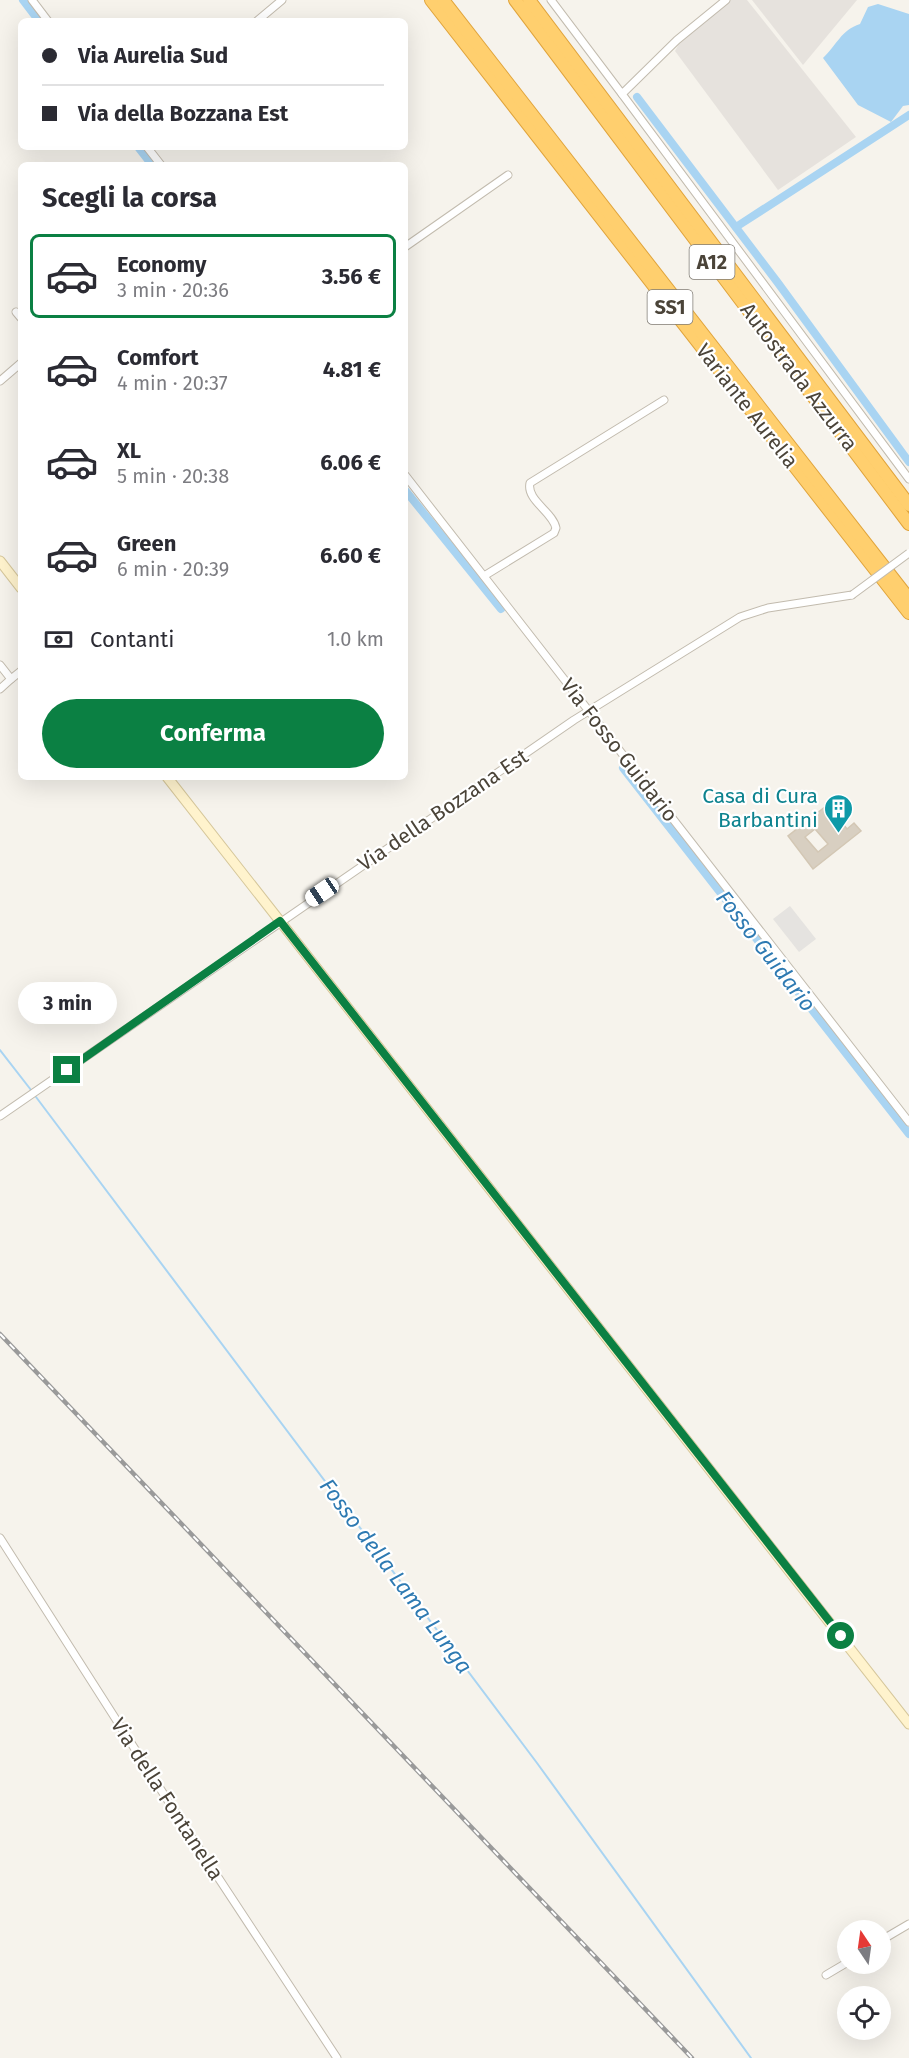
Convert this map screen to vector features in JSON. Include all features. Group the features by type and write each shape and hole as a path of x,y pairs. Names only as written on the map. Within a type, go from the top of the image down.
{"highway":[{"name":"Variante Aurelia","path":"431,0 909,613"},
{"name":"Variante Aurelia","path":"443,0 909,599"},
{"name":"Autostrada Azzurra","path":"515,0 909,524"},
{"name":"Autostrada Azzurra","path":"529,0 909,505"}],"main road":[{"path":"0,561 18,584"},
{"path":"169,780 909,1724"}],"street":[{"path":"32,0 46,18"},
{"path":"261,18 282,0"},
{"path":"551,0 909,478"},
{"path":"622,94 677,40 726,0"},
{"path":"149,150 159,162"},
{"path":"408,245 508,174"},
{"path":"0,381 18,366"},
{"path":"484,576 554,533 555,521 531,494 530,483 664,400"},
{"name":"Via Fosso Guidario","path":"408,479 909,1122"},
{"name":"Via della Bozzana Est","path":"0,1116 588,711 740,617 768,608 852,595 909,553"},
{"path":"0,665 11,680"},
{"path":"0,689 18,674"},
{"name":"Via della Fontanella","path":"0,1538 179,1818 337,2058"},
{"path":"891,1935 909,1924"},
{"path":"826,1975 837,1968"}],"shaded area":[{"path":"730,0 747,0 856,137 778,190 675,51 680,42"},
{"path":"752,0 857,0 803,65"},
{"path":"790,906 816,939 799,952 773,919"}],"water":[{"path":"878,4 909,14 909,105 903,106 891,122 858,105 823,58 848,30 860,24 868,7"}],"building":[{"name":"Casa di Cura Barbantini","path":"835,799 840,806 833,811 847,829 854,823 861,831 813,869 788,836","holes":["815,829 828,844 818,852 805,837"]}],"waterway":[{"name":"Fosso Guidario","path":"23,0 37,18"},
{"path":"637,97 778,283 909,462"},
{"path":"736,227 909,115"},
{"name":"Fosso Guidario","path":"140,150 150,162"},
{"name":"Fosso Guidario","path":"408,494 501,609"},
{"name":"Fosso Guidario","path":"623,768 909,1134"},
{"name":"Fosso della Lama Lunga","path":"0,1050 31,1090"},
{"name":"Fosso della Lama Lunga","path":"36,1097 537,1763 751,2058"}],"railway":[{"path":"0,1334 692,2058"}],"place":[{"name":"Casa di Cura Barbantini","path":"839,834"}],"route":[{"path":"67,1070 280,921 841,1636"}]}
